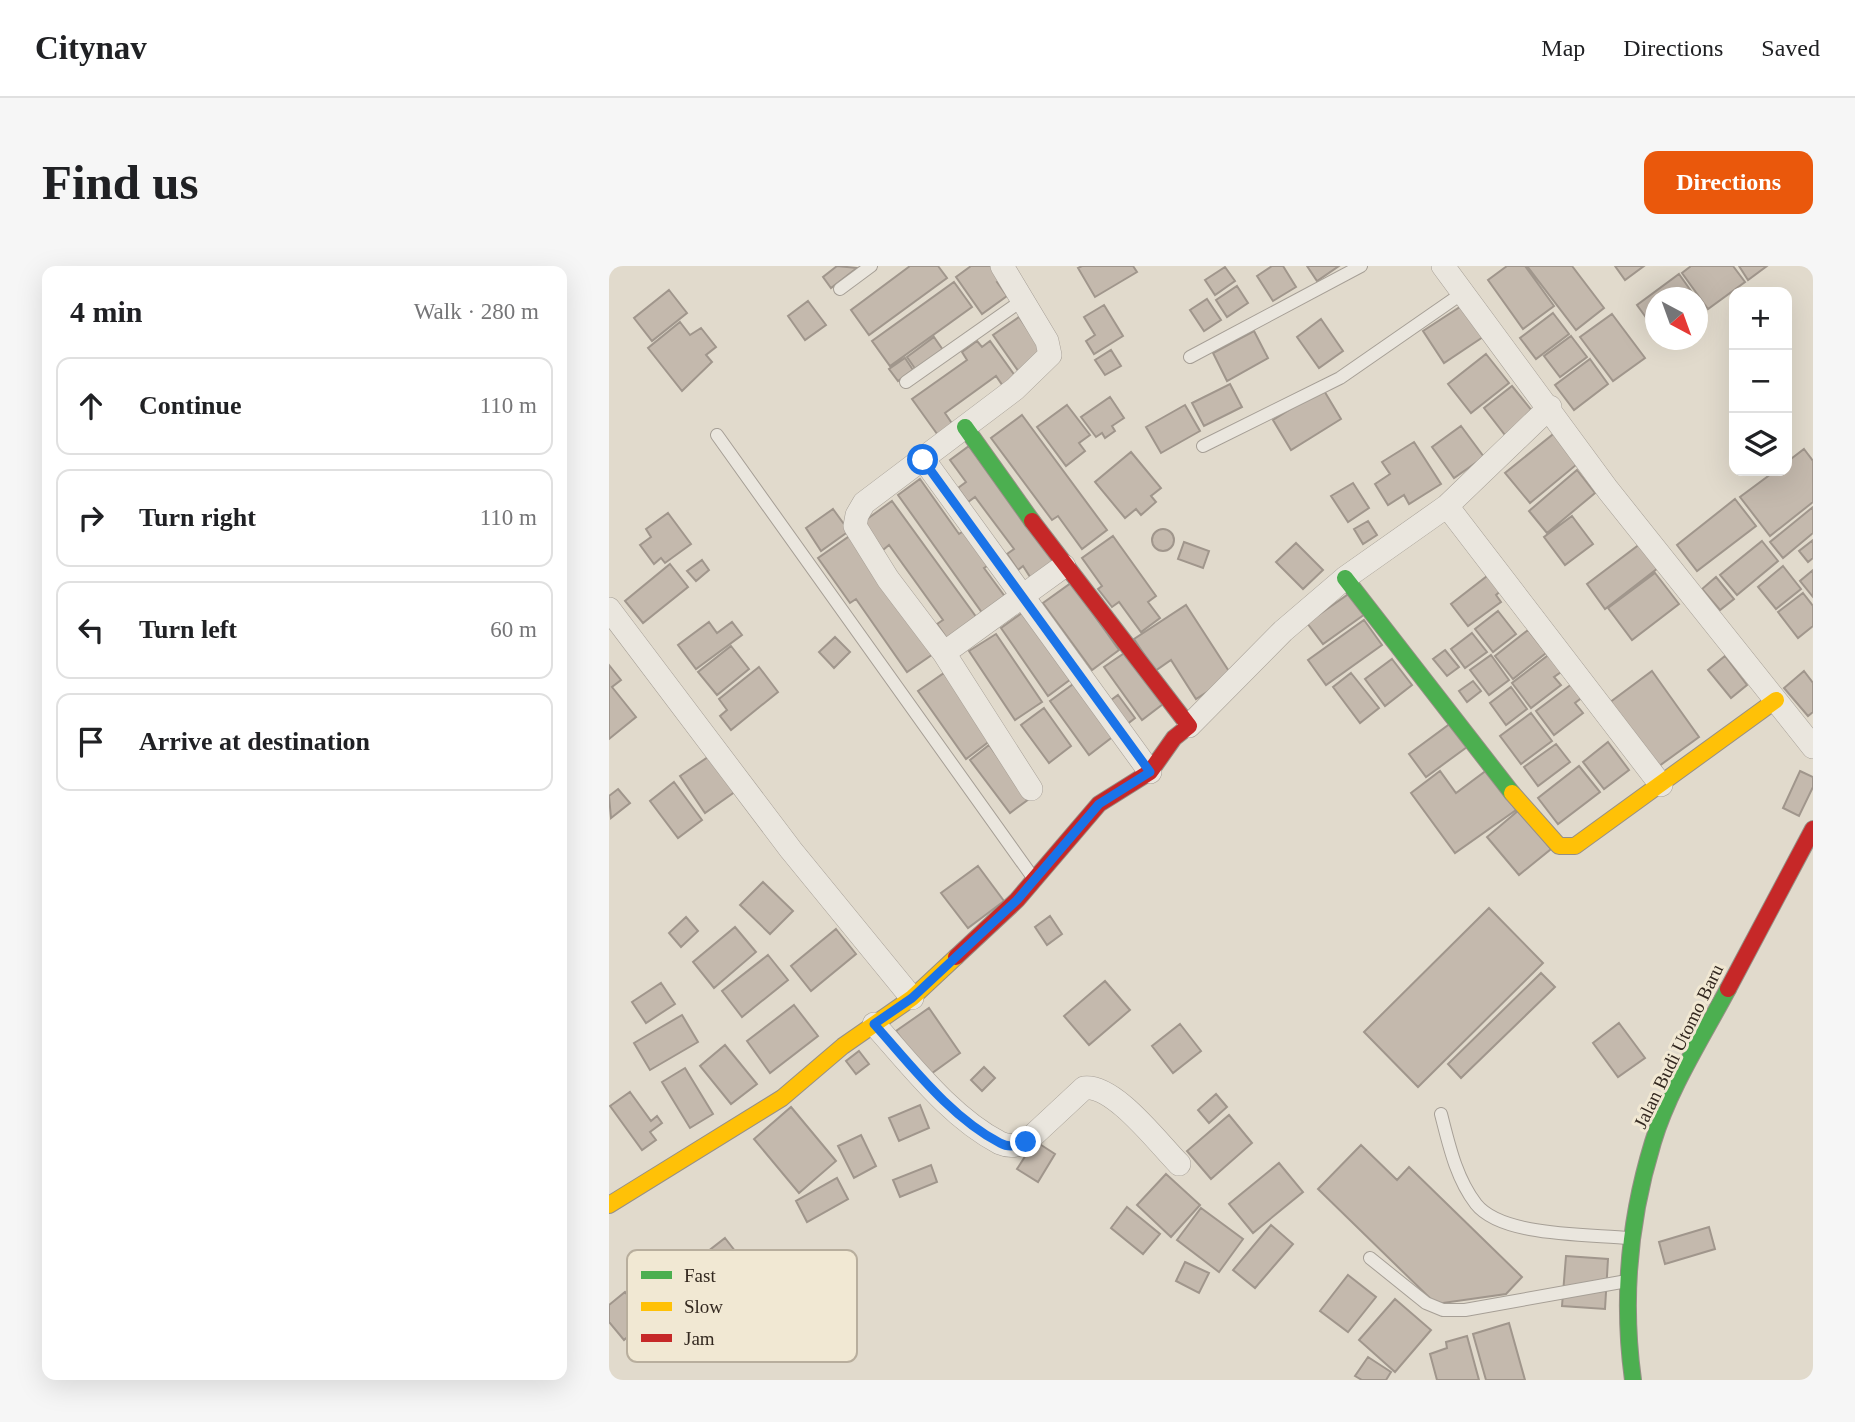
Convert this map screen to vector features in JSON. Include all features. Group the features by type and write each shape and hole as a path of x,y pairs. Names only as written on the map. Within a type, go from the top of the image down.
{"street":[{"path":"1002,266 1047,341 1050,355 1015,389 864,503 857,515 855,526 888,579 944,653 1031,789"},
{"path":"1443,266 1550,407 1608,490 1813,747"},
{"path":"609,1205 782,1098 874,1024 912,998 1017,900 1099,804 1150,772 1174,738 1283,631 1345,578 1447,506 1550,407"},
{"path":"965,428 1064,566 1189,726"},
{"path":"923,460 1150,772"},
{"path":"1447,506 1661,785"},
{"path":"944,653 1064,566"},
{"path":"1345,578 1533,820 1559,846 1575,846 1586,840 1776,700"},
{"path":"609,608 791,850 912,998"},
{"name":"Jalan Budi Utomo Baru","path":"1633,1380 1627,1335 1630,1238 1654,1141 1680,1080 1813,829"},
{"path":"874,1024 936,1091 1001,1144 1016,1146 1026,1142 1084,1088 1093,1087 1110,1095 1179,1164"}],"lane":[{"path":"840,289 871,266"},
{"path":"1190,357 1361,266"},
{"path":"1203,446 1340,378 1464,292"},
{"path":"906,383 1024,299"},
{"path":"717,436 1035,879"},
{"path":"1441,1115 1464,1186 1478,1206 1495,1219 1519,1227 1630,1238"},
{"path":"1370,1258 1426,1303 1443,1311 1465,1310 1627,1281"}],"building":[{"path":"837,266 857,268 831,288 823,277"},
{"path":"910,266 938,266 947,278 869,335 851,310"},
{"path":"971,266 994,266 1003,278 997,282 1007,296 982,314 956,277"},
{"path":"1133,266 1137,272 1095,297 1078,268"},
{"path":"1272,266 1283,266 1296,287 1273,301 1257,276"},
{"path":"1307,266 1339,266 1317,281"},
{"path":"1507,266 1525,266 1554,306 1523,329 1488,280"},
{"path":"1527,266 1572,266 1604,308 1576,330"},
{"path":"1615,266 1644,266 1625,280"},
{"path":"1691,266 1733,266 1745,282 1738,287 1729,287 1729,294 1708,309 1708,287 1692,287 1682,273"},
{"path":"1739,266 1767,266 1748,280"},
{"path":"1225,267 1235,281 1215,295 1205,280"},
{"path":"1679,274 1688,287 1661,287"},
{"path":"954,282 972,307 890,366 872,341"},
{"path":"1237,286 1248,303 1227,317 1216,300"},
{"path":"669,290 687,313 652,341 634,318"},
{"path":"1207,299 1221,320 1204,331 1190,310"},
{"path":"1645,299 1645,316 1637,305"},
{"path":"808,301 826,325 805,340 788,316"},
{"path":"1104,305 1123,336 1094,354 1086,341 1095,335 1084,317"},
{"path":"1463,305 1483,337 1444,363 1423,331"},
{"path":"1553,313 1569,334 1536,359 1520,338"},
{"path":"1612,314 1645,358 1613,381 1580,337"},
{"path":"1019,317 1047,357 1021,375 993,335"},
{"path":"1321,319 1343,351 1319,368 1297,337"},
{"path":"680,322 690,335 701,328 716,347 706,355 712,362 682,391 648,348"},
{"path":"1254,331 1268,358 1227,381 1213,353"},
{"path":"1571,336 1587,357 1560,377 1544,356"},
{"path":"934,337 943,350 916,370 907,357"},
{"path":"977,341 982,347 990,341 1018,380 1005,389 996,376 945,413 955,428 940,438 912,399 967,360 962,352"},
{"path":"1111,350 1121,366 1105,375 1095,360"},
{"path":"1486,354 1509,383 1471,413 1448,384"},
{"path":"905,358 913,370 898,381 889,369"},
{"path":"1590,359 1608,384 1574,410 1555,385"},
{"path":"1230,384 1242,407 1204,426 1192,403"},
{"path":"1512,386 1533,412 1505,435 1484,408"},
{"path":"1323,389 1341,419 1291,450 1273,420"},
{"path":"1110,397 1124,418 1112,426 1115,431 1105,438 1102,433 1096,437 1081,417"},
{"path":"1067,405 1090,435 1079,443 1085,451 1066,466 1037,427"},
{"path":"1185,405 1200,431 1161,453 1146,427"},
{"path":"1022,415 1107,530 1082,549 1058,516 1052,520 991,438"},
{"path":"1461,426 1484,457 1454,478 1432,447"},
{"path":"1557,431 1582,460 1530,503 1505,473"},
{"path":"1414,442 1441,484 1409,504 1404,495 1388,505 1375,484 1390,474 1382,462"},
{"path":"969,446 1055,563 1032,580 1023,566 1018,570 1007,554 1014,549 975,497 968,502 958,488 966,482 950,460"},
{"path":"1804,449 1813,461 1813,502 1770,536 1740,497 1768,476 1792,476 1792,458"},
{"path":"1131,452 1161,488 1151,496 1156,502 1141,515 1136,509 1125,518 1095,482"},
{"path":"1577,470 1595,493 1547,533 1529,511"},
{"path":"920,479 959,534 968,528 992,563 984,568 1006,598 983,614 898,495"},
{"path":"1353,483 1369,508 1348,522 1331,496"},
{"path":"1735,499 1756,526 1697,571 1677,545"},
{"path":"892,501 977,618 948,640 937,624 943,620 889,545 883,550 863,522"},
{"path":"1813,507 1813,533 1783,558 1770,542"},
{"path":"833,509 849,531 821,551 806,528"},
{"path":"668,513 691,544 665,563 661,558 654,564 640,545 651,537 646,529"},
{"path":"1572,516 1593,544 1565,565 1544,537"},
{"path":"1368,521 1377,535 1363,544 1354,529"},
{"path":"1163,529 1171,532 1174,540 1171,548 1163,551 1155,548 1152,540 1155,532"},
{"path":"851,535 936,652 907,672 856,599 850,603 818,558"},
{"path":"1113,536 1156,596 1148,602 1160,618 1141,632 1119,602 1112,607 1098,589 1102,586 1082,558"},
{"path":"1813,540 1813,558 1808,562 1799,551"},
{"path":"1762,541 1778,561 1737,595 1720,575"},
{"path":"1184,542 1209,551 1203,568 1178,559"},
{"path":"1296,543 1323,570 1303,589 1276,562"},
{"path":"1640,544 1658,568 1605,609 1587,584"},
{"path":"702,560 709,570 696,581 687,571"},
{"path":"670,564 688,587 643,623 625,601"},
{"path":"1783,566 1801,589 1776,609 1758,587"},
{"path":"1813,570 1813,597 1800,581"},
{"path":"1491,573 1503,589 1496,595 1501,602 1468,626 1451,604"},
{"path":"1655,573 1679,604 1632,640 1608,608"},
{"path":"1716,577 1734,599 1720,610 1702,589"},
{"path":"1071,583 1119,650 1092,670 1043,603"},
{"path":"1350,593 1365,614 1323,644 1307,623"},
{"path":"1803,593 1813,606 1813,626 1798,638 1778,612"},
{"path":"1186,605 1232,676 1196,699 1171,660 1155,671 1134,639"},
{"path":"1026,610 1071,679 1048,696 1001,628"},
{"path":"1498,611 1516,634 1493,652 1475,629"},
{"path":"1364,620 1382,645 1326,685 1308,660"},
{"path":"709,622 717,633 732,622 742,635 696,669 678,645"},
{"path":"1528,630 1546,653 1513,679 1495,656"},
{"path":"1472,633 1487,652 1465,668 1451,649"},
{"path":"996,634 1042,702 1015,720 969,651"},
{"path":"835,637 850,652 834,668 819,652"},
{"path":"731,646 749,669 717,695 698,672"},
{"path":"1445,650 1459,667 1447,676 1433,659"},
{"path":"1126,652 1163,704 1142,720 1104,667"},
{"path":"1551,653 1564,670 1554,677 1561,685 1531,708 1512,683"},
{"path":"1491,655 1509,680 1489,695 1470,670"},
{"path":"1725,656 1747,685 1731,698 1708,670"},
{"path":"1392,659 1412,685 1385,706 1365,679"},
{"path":"609,665 621,680 612,687 636,717 609,739"},
{"path":"759,667 778,692 731,730 720,716 727,710 719,699"},
{"path":"1652,671 1699,737 1655,769 1609,703"},
{"path":"1804,671 1813,683 1813,712 1808,716 1784,688"},
{"path":"944,673 991,740 966,759 918,691"},
{"path":"1351,673 1379,708 1360,723 1333,687"},
{"path":"1473,681 1481,691 1467,702 1459,691"},
{"path":"1076,682 1115,735 1089,755 1050,701"},
{"path":"1573,683 1584,696 1575,703 1583,713 1554,735 1536,711"},
{"path":"1511,687 1527,709 1506,725 1490,703"},
{"path":"1118,695 1135,718 1121,729 1103,706"},
{"path":"1044,708 1071,746 1049,763 1021,725"},
{"path":"1531,713 1552,741 1521,764 1500,736"},
{"path":"1451,723 1467,747 1426,777 1409,754"},
{"path":"1608,742 1629,770 1604,789 1583,762"},
{"path":"1556,744 1570,762 1538,786 1524,767"},
{"path":"989,745 1029,799 1010,813 970,760"},
{"path":"711,755 736,791 705,813 680,776"},
{"path":"1579,766 1600,792 1558,824 1538,798"},
{"path":"1487,770 1516,810 1455,853 1411,793 1440,771 1456,793"},
{"path":"1800,771 1813,777 1813,787 1799,816 1783,808"},
{"path":"674,782 702,820 678,838 650,801"},
{"path":"618,789 630,803 611,818 609,796"},
{"path":"1519,810 1551,849 1519,875 1487,837"},
{"path":"978,866 1004,901 968,928 941,893"},
{"path":"763,882 793,911 770,934 740,905"},
{"path":"1489,908 1543,963 1418,1087 1364,1032"},
{"path":"1050,916 1062,934 1047,945 1035,927"},
{"path":"686,917 698,931 681,947 669,933"},
{"path":"735,927 756,952 714,988 693,962"},
{"path":"836,929 856,954 811,991 791,966"},
{"path":"768,955 788,980 742,1017 722,991"},
{"path":"1541,973 1555,987 1461,1078 1448,1064"},
{"path":"1105,981 1130,1010 1089,1045 1064,1016"},
{"path":"661,983 675,1004 646,1023 632,1002"},
{"path":"794,1005 818,1036 770,1073 747,1041"},
{"path":"929,1008 960,1053 928,1076 896,1031"},
{"path":"682,1015 698,1042 650,1070 634,1043"},
{"path":"1619,1023 1645,1058 1618,1077 1593,1043"},
{"path":"1180,1024 1201,1051 1173,1073 1152,1046"},
{"path":"725,1045 757,1084 731,1104 700,1066"},
{"path":"859,1051 869,1064 856,1074 846,1061"},
{"path":"984,1067 995,1078 982,1091 971,1080"},
{"path":"685,1068 713,1114 690,1128 662,1082"},
{"path":"630,1092 651,1121 657,1116 662,1123 650,1132 656,1140 642,1150 610,1106"},
{"path":"1216,1094 1227,1107 1209,1123 1198,1110"},
{"path":"920,1105 929,1128 899,1141 889,1118"},
{"path":"791,1107 836,1161 799,1193 754,1139"},
{"path":"1229,1115 1252,1143 1211,1179 1187,1151"},
{"path":"861,1135 876,1166 854,1178 838,1146"},
{"path":"1035,1141 1055,1154 1038,1182 1017,1169"},
{"path":"1361,1145 1397,1180 1409,1167 1522,1277 1506,1294 1436,1304 1318,1189"},
{"path":"1279,1163 1303,1192 1253,1233 1229,1204"},
{"path":"931,1165 937,1182 900,1197 893,1180"},
{"path":"1166,1174 1200,1205 1171,1237 1137,1205"},
{"path":"837,1178 848,1199 807,1222 796,1201"},
{"path":"1127,1207 1160,1234 1143,1254 1111,1228"},
{"path":"1201,1208 1243,1239 1219,1272 1177,1240"},
{"path":"1271,1225 1293,1244 1255,1288 1233,1270"},
{"path":"1709,1227 1715,1249 1665,1264 1659,1242"},
{"path":"725,1238 734,1250 710,1250"},
{"path":"1566,1256 1608,1259 1605,1309 1562,1306"},
{"path":"1185,1262 1209,1273 1199,1293 1176,1281"},
{"path":"1348,1275 1376,1297 1348,1332 1320,1311"},
{"path":"625,1292 627,1294 627,1337 624,1340 609,1322 609,1305"},
{"path":"1395,1299 1431,1330 1395,1372 1359,1340"},
{"path":"1509,1323 1525,1380 1486,1380 1473,1334"},
{"path":"1467,1336 1479,1380 1437,1380 1430,1354 1447,1348 1446,1342"},
{"path":"1368,1357 1391,1372 1386,1380 1362,1380 1355,1376"}],"traffic: fast":[{"path":"965,427 1032,521"},
{"path":"1345,578 1512,793"},
{"path":"1633,1380 1628,1290 1633,1230 1645,1171 1668,1103 1728,989"}],"traffic: slow":[{"path":"1512,793 1559,846 1575,846 1776,700"},
{"path":"609,1205 782,1098 843,1046 912,998 956,957"}],"traffic: jam":[{"path":"956,957 1017,900 1099,804 1150,772 1174,738 1189,726 1032,521"},
{"path":"1728,989 1813,829"}],"route":[{"path":"923,460 1150,772 1099,804 1017,900 912,998 874,1024 936,1091 968,1120 1001,1144 1016,1146 1026,1142"}]}
